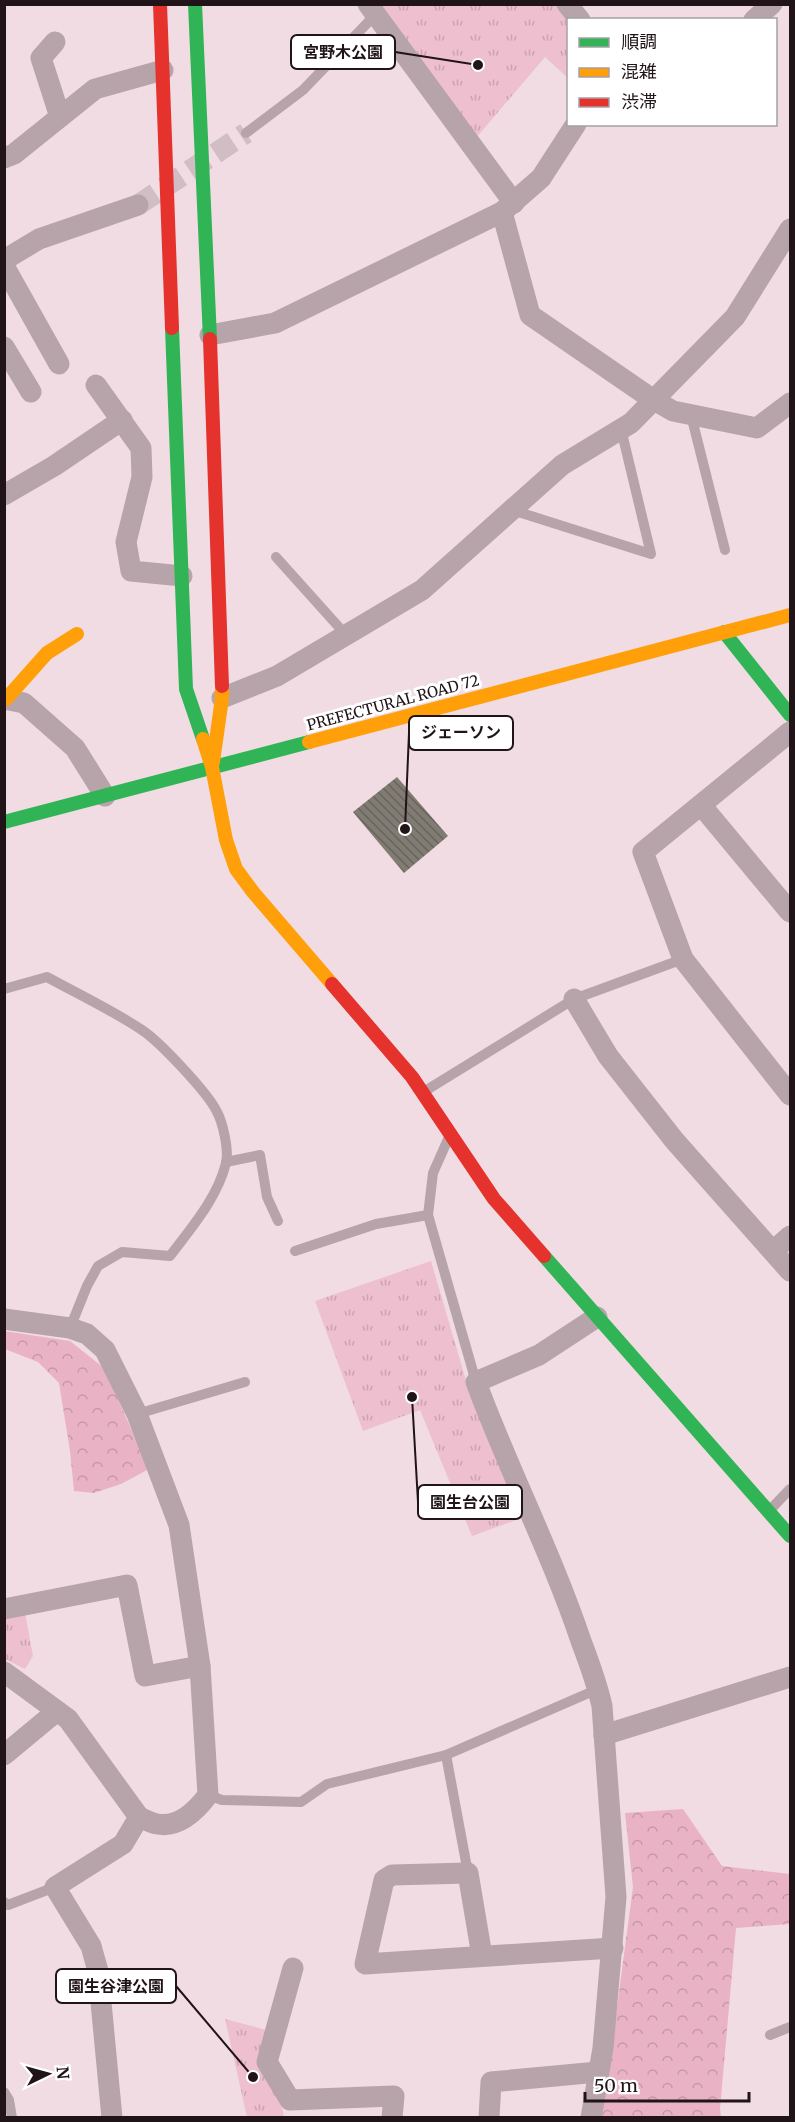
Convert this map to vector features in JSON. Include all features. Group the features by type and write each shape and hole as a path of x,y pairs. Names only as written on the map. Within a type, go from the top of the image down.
{"street":[{"path":"160,4 186,689 212,768 226,840 236,869 253,892 412,1077 494,1200 790,1536"},
{"path":"195,4 210,335 222,698 212,768"},
{"path":"567,4 578,18"},
{"path":"756,18 772,4"},
{"path":"371,10 508,207 530,315 673,411 757,428 790,403"},
{"path":"55,42 42,58 60,117"},
{"path":"4,158 14,154 95,89 163,70"},
{"path":"210,335 276,323 508,207 541,178 575,126"},
{"path":"4,260 39,239 138,205"},
{"path":"222,698 277,676 422,590 562,465 631,423 652,399 735,317 790,229"},
{"path":"4,266 59,364"},
{"path":"4,347 31,392"},
{"path":"96,385 141,448 142,477 126,542 131,571 182,576"},
{"path":"4,495 54,466 122,420"},
{"name":"PREFECTURAL ROAD 72","path":"4,822 790,615"},
{"path":"724,632 790,715"},
{"path":"5,699 47,653 77,634"},
{"path":"5,699 24,703 75,747 105,796"},
{"path":"790,732 643,852 683,959 790,1095"},
{"path":"701,805 790,912"},
{"path":"574,999 608,1056 674,1140 790,1271"},
{"path":"773,1251 790,1236"},
{"path":"591,2118 603,2048 616,1898 604,1734 598,1689 565,1593 496,1438 476,1382 539,1354 597,1317"},
{"path":"4,1319 70,1328 87,1334 105,1350 137,1414 179,1525 200,1666 208,1795 200,1806 178,1823 158,1824 139,1817 68,1719 4,1672"},
{"path":"4,1609 127,1585 145,1676 200,1666"},
{"path":"604,1734 790,1677"},
{"path":"4,1755 57,1711"},
{"path":"112,2118 98,1971 91,1946 55,1887 123,1844 139,1817"},
{"path":"482,1956 468,1873 392,1875 384,1880 365,1965 613,1948"},
{"path":"293,1968 267,2062 293,2109 394,2096 392,2118"},
{"path":"489,2118 491,2082 598,2072"}],"lane":[{"path":"246,133 303,90 371,10"},
{"path":"691,415 725,550"},
{"path":"512,510 651,554 621,429"},
{"path":"276,557 346,635"},
{"path":"423,1093 574,999 683,959"},
{"path":"4,989 46,977 144,1030 181,1066 216,1110 224,1132 226,1162 209,1203 170,1256 122,1252 98,1266 70,1328"},
{"path":"450,1134 433,1173 428,1215 476,1382"},
{"path":"226,1162 260,1155 267,1197 278,1221"},
{"path":"295,1251 376,1224 428,1215"},
{"path":"137,1414 245,1382"},
{"path":"769,1511 790,1489"},
{"path":"208,1795 222,1800 301,1802 327,1784 446,1755 598,1689"},
{"path":"446,1755 468,1873"},
{"path":"4,1902 8,1905 55,1887"},
{"path":"770,2036 790,2027"},
{"path":"4,2092 9,2100 12,2118"}],"green space":[{"path":"381,5 557,5 567,19 567,77 545,57 476,138"},
{"path":"431,1261 467,1384 527,1516 472,1536 420,1410 363,1431 315,1301"},
{"path":"4,1331 70,1341 104,1368 149,1469 121,1484 94,1493 74,1491 59,1383 38,1362 5,1349"},
{"path":"25,1613 33,1656 25,1669 5,1659 4,1616"},
{"path":"683,1809 722,1866 790,1874 790,1924 736,1928 721,2117 600,2118 606,2090 633,1887 625,1813"},
{"path":"225,2019 266,2030 284,2117 247,2117"}],"building":[{"path":"397,777 448,836 404,873 353,812"}],"tunnel":[{"path":"138,205 246,133"}],"traffic: fast":[{"path":"195,4 210,339"},
{"path":"172,328 186,689 203,739"},
{"path":"724,632 790,715"},
{"path":"4,822 309,742"},
{"path":"544,1256 790,1536"}],"traffic: slow":[{"path":"309,742 790,615"},
{"path":"6,699 47,653 77,634"},
{"path":"213,762 222,686"},
{"path":"203,739 212,767 226,840 236,869 332,984"}],"traffic: jam":[{"path":"160,4 172,328"},
{"path":"210,339 222,686"},
{"path":"332,984 412,1077 494,1199 544,1256"}],"place":[{"name":"宮野木公園","path":"478,65"},
{"name":"ジェーソン","path":"405,829"},
{"name":"園生台公園","path":"412,1397"},
{"name":"園生谷津公園","path":"253,2077"}]}
